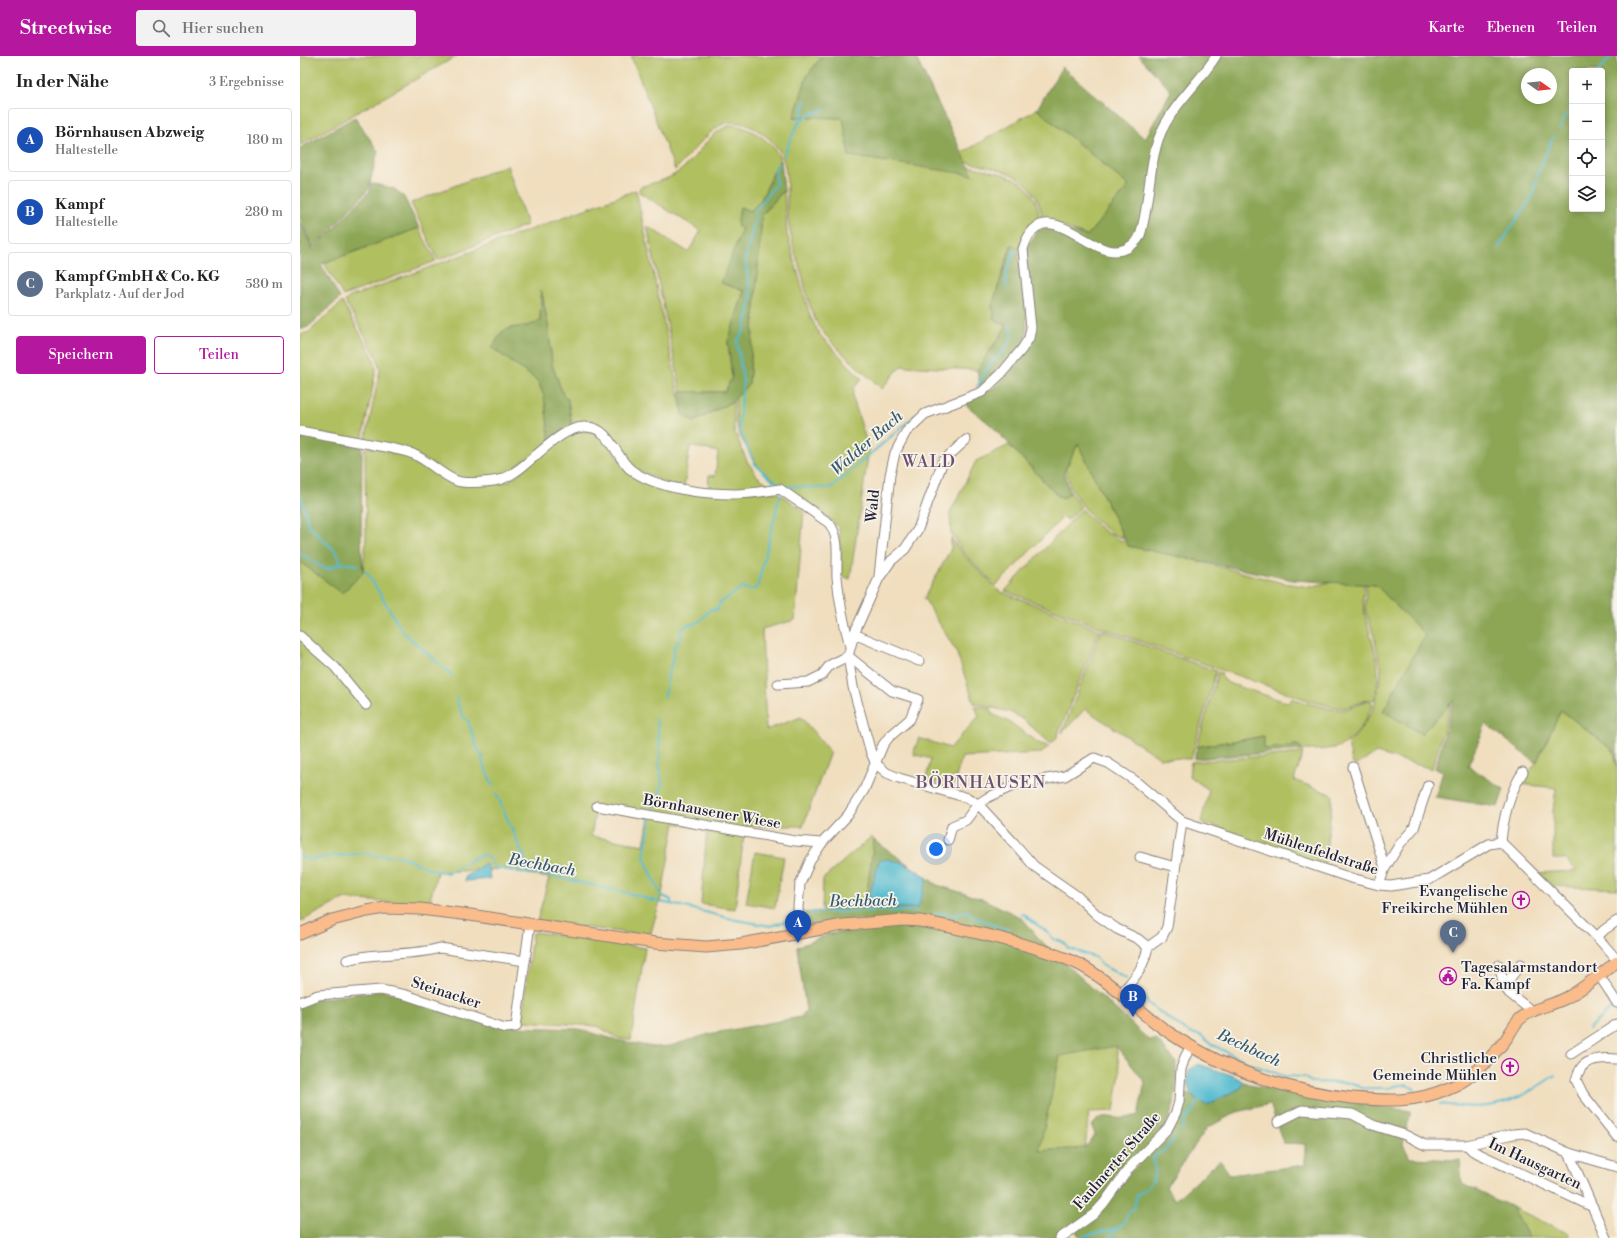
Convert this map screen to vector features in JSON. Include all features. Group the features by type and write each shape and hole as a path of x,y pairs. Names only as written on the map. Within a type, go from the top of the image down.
{"main road":[{"path":"300,934 332,920 367,910 385,908 420,909 655,943 706,947 735,945 843,925 904,920 920,921 1014,942 1062,957 1080,965 1119,992 1150,1019 1191,1046 1252,1076 1292,1088 1319,1094 1385,1101 1414,1100 1449,1089 1461,1083 1478,1071 1503,1043 1519,1020 1533,1012 1567,998 1617,961"}],"street":[{"name":"Wald","path":"879,578 890,475 895,453 906,432 925,414 982,392 1001,374 1022,349 1029,338 1031,328 1023,250 1026,239 1033,230 1043,225 1052,224 1068,230 1105,250 1122,251 1138,238 1145,216 1156,146 1164,124 1216,56"},
{"path":"300,431 413,454 458,482 502,479 518,470 550,444 572,429 587,426 600,431 607,436 630,468 645,477 672,487 736,494 780,489 829,523 834,529 837,544 837,576 850,646"},
{"path":"966,440 943,461 918,529 905,549 892,561 879,578 850,646 848,656 853,687 871,754 876,764 888,773 899,778 968,798 978,804 1034,866 1077,896 1097,915 1117,929 1138,939 1148,947"},
{"path":"854,634 919,661"},
{"path":"300,636 335,667 366,705"},
{"path":"778,684 808,682 822,675 830,665 848,656"},
{"path":"800,934 798,907 800,884 810,861 822,843 848,816 864,790 883,745 889,737 910,719 918,699 892,691 848,656"},
{"path":"948,840 952,826 966,820 978,804 987,798 1017,784 1065,776 1094,758 1108,763 1134,780 1182,821 1167,927 1162,937 1148,947 1143,964 1134,979 1119,992"},
{"path":"1353,767 1385,868"},
{"path":"1523,772 1515,785 1502,830 1502,842 1597,937 1617,961"},
{"path":"1379,885 1385,868 1400,844 1414,828 1428,785"},
{"name":"Börnhausener Wiese","path":"597,806 795,841 822,843"},
{"name":"Mühlenfeldstraße","path":"1182,821 1351,878 1379,885 1391,886 1429,880 1488,844 1502,842"},
{"path":"1140,857 1175,867"},
{"path":"1597,937 1617,921"},
{"name":"Steinacker","path":"300,1002 318,995 381,990 406,995 505,1028 516,1027 530,924"},
{"name":"Steinacker","path":"346,960 363,955 429,951 440,948 525,960"},
{"path":"1504,986 1521,964"},
{"path":"1499,965 1504,986 1509,993 1533,1012"},
{"path":"1599,975 1617,1003"},
{"path":"1571,1054 1617,1024"},
{"name":"Faulmerter Straße","path":"1060,1238 1094,1214 1104,1203 1129,1168 1168,1128 1179,1102 1181,1069 1191,1046"},
{"path":"1617,1059 1608,1058 1592,1060 1581,1067 1576,1080 1583,1094 1617,1137"},
{"path":"1278,1122 1302,1110 1352,1114 1372,1125 1405,1136 1425,1145 1467,1145 1513,1134 1525,1133 1570,1153 1617,1167"},
{"name":"Im Hausgarten","path":"1467,1145 1473,1151 1593,1207"},
{"path":"1570,1153 1606,1238"}],"green space":[{"path":"300,56 457,56 300,145"},
{"path":"631,56 822,56 807,76 794,117 843,118 973,175 968,166 1006,175 1017,180 1026,187 1033,195 1038,207 1040,222 1027,234 1020,248 1011,245 992,306 998,322 1006,327 977,370 901,366 882,389 855,365 826,336 819,327 811,309 796,257 788,220 786,170 782,156 773,142 749,126 731,122 723,124 711,132 675,170"},
{"path":"822,56 915,56 973,175 849,156 843,118 794,117 807,76"},
{"path":"1139,56 1617,56 1617,767 1614,751 1561,710 1536,763 1486,724 1468,766 1504,789 1498,807 1435,797 1443,772 1435,769 1454,700 1421,734 1383,711 1425,635 1376,585 1293,580 1128,546 1078,444 1064,472 1070,492 1065,498 1058,496 992,426 965,404 999,384 1025,354 1035,335 1026,255 1027,247 1037,231 1044,228 1055,228 1087,236 1129,186 1037,109 1062,67 1145,139 1171,91"},
{"path":"1037,109 1129,186 1087,236 1043,219 1035,195 1020,179 1000,170 966,162 962,153"},
{"path":"355,117 378,151 368,190 313,248 300,218 300,148"},
{"path":"731,125 753,132 768,142 774,148 781,161 779,161 761,200 750,211 740,207 742,228 722,283 744,291 728,342 732,377 725,392 681,392 647,226 688,252 701,231 639,192 640,187 674,175 685,167 715,133"},
{"path":"779,161 781,161 784,190 762,215 749,384 733,401 693,422 683,415 680,392 725,392 732,377 728,342 744,291 721,283 742,229 737,226 740,207 750,211 761,200"},
{"path":"507,165 527,225 438,260 411,203"},
{"path":"371,183 395,189 404,197 419,228 321,264 340,298 308,327 300,330 300,222 313,250 370,191"},
{"path":"636,190 683,415 694,422 733,401 734,430 747,461 758,477 775,488 735,492 708,489 709,475 715,476 718,452 690,446 684,487 672,486 631,467 608,434 572,427 568,400 563,394 552,365 549,330 542,292 540,320 531,325 511,328 502,332 492,348 538,381 544,396 550,442 501,477 459,480 413,453 365,442 380,370 377,357 345,301 350,297"},
{"path":"784,190 787,234 810,316 820,335 862,379 854,388 853,398 869,450 850,579 842,576 839,528 817,508 782,486 759,468 741,438 736,424 735,398 749,384 762,215"},
{"path":"419,228 436,261 343,296 324,263"},
{"path":"1012,245 1020,248 1019,257 1026,302 1027,334 1023,345 981,389 977,370 1006,327 993,318 994,314 992,306"},
{"path":"541,290 549,330 552,365 563,394 568,400 572,427 550,442 544,396 538,381 492,348 502,332 511,328 531,325 540,320"},
{"path":"342,302 374,358 376,370 362,441 300,430 300,335 309,332"},
{"path":"583,431 594,433 603,437 628,471 670,490 777,492 804,511 795,620 762,629 766,730 801,717 830,752 803,826 745,826 735,909 701,904 707,829 675,823 662,894 650,936 537,921 549,878 502,869 437,872 429,905 343,899 300,922 300,562 304,565 363,573 366,537 365,448 379,448 416,459 455,482 496,484 509,481 553,446 572,434","holes":["596,809 649,818 644,845 591,836"]},
{"path":"300,434 362,447 361,538 363,573 342,593 300,562"},
{"path":"1078,444 1124,538 1117,536 1102,526 1081,504 1072,490 1065,469"},
{"path":"1009,445 1058,496 1065,498 1070,492 1081,507 1068,520 1063,517 996,586 962,551 951,533 950,513 976,461"},
{"path":"1082,509 1101,529 1113,537 1126,542 1128,546 1190,559 1283,583 1310,587 1330,582 1364,584 1363,606 1375,653 1378,675 1374,700 1367,700 1347,707 1334,707 1313,702 1102,628 1005,591"},
{"path":"951,538 961,552 999,591 1100,630 1057,737 1051,744 1023,719 1010,712 974,703 956,651 924,598 951,549"},
{"path":"1366,584 1376,585 1425,635 1421,734 1452,701 1432,769 1376,753 1355,766 1352,762 1348,744 1358,733 1373,710 1381,670 1375,640 1365,608"},
{"path":"1102,630 1216,671 1191,759 1160,758 1085,709 1062,733"},
{"path":"1218,672 1222,673 1221,676 1228,683 1283,701 1290,702 1291,698 1319,706 1341,710 1350,708 1368,700 1372,702 1372,707 1362,726 1352,738 1341,746 1334,748 1322,750 1302,750 1300,746 1296,745 1264,749 1263,736 1197,747"},
{"path":"975,706 991,709 992,714 1011,723 1040,744 1049,746 1042,753 962,757 954,784 925,782 931,759 913,754 919,738 950,748 979,716"},
{"path":"1561,710 1614,751 1617,767 1617,889 1553,886 1537,873 1577,871 1565,859 1553,859 1553,811 1556,788 1520,784 1536,763"},
{"path":"1264,736 1264,749 1296,745 1300,746 1302,750 1194,759 1197,747"},
{"path":"1303,753 1294,780 1333,795 1324,867 1240,838 1241,835 1201,822 1209,790 1189,776 1191,762"},
{"path":"871,837 874,840 865,907 822,909 823,879"},
{"path":"874,840 937,885 985,900 1022,918 1040,940 1149,1040 1157,1040 1176,1062 1174,1103 1164,1128 1094,1210 1056,1238 300,1238 300,1002 381,990 516,1027 579,1029 620,1041 655,1047 670,1046 709,1034 801,1017 806,1010 797,947 829,934 863,929 863,919 818,926 805,924 801,913 865,907","holes":["1116,1046 1145,1082 1138,1115 1127,1118 1100,1118 1092,1126 1095,1135 1085,1148 1039,1151 1060,1056"]},
{"path":"755,852 784,857 775,908 746,903"},
{"path":"536,932 645,948 631,1040 620,1039 597,1026 522,1021 532,934"},
{"path":"1116,1046 1120,1072 1114,1111 1089,1112 1085,1148 1039,1151 1060,1055"},
{"path":"1244,1082 1249,1085 1316,1097 1411,1111 1403,1144 1410,1158 1460,1160 1462,1184 1512,1207 1529,1238 1081,1238 1076,1232 1175,1124 1181,1112 1186,1094 1207,1105 1241,1088","holes":["1270,1104 1283,1143 1305,1144 1305,1165 1230,1175 1220,1160 1175,1200 1166,1187 1207,1128 1237,1112"]},
{"path":"1512,1207 1569,1234 1569,1238 1529,1238"}],"water":[{"path":"886,859 901,862 926,876 927,880 918,908 868,907 868,900 879,861"},
{"path":"485,863 489,871 490,879 465,881 465,876 472,873"},
{"path":"1198,1064 1234,1076 1244,1082 1241,1088 1207,1105 1196,1099 1188,1087 1189,1070"}],"waterway":[{"path":"1601,68 1612,56"},
{"path":"784,155 801,116 805,100"},
{"path":"799,124 810,114 824,110"},
{"path":"1560,129 1569,112"},
{"path":"1498,248 1533,195 1535,181 1554,137"},
{"path":"779,163 775,171 776,184 754,212 756,217 745,259 751,299 744,332 737,341 743,380 739,426 755,464 772,480 784,486 828,488 833,486 916,415"},
{"name":"Walder Bach","path":"1006,287 1006,273 1015,250"},
{"name":"Walder Bach","path":"977,387 988,367 1010,342 1012,336 1010,325"},
{"path":"300,495 309,526 336,552 341,563"},
{"name":"Walder Bach","path":"664,698 667,679 674,654 673,650 681,637 681,631 686,625 695,624 700,621 711,609 717,610 720,603 743,587 749,590 757,588 780,495"},
{"path":"300,553 327,569 341,563 358,565"},
{"path":"366,571 403,632 452,675"},
{"path":"456,698 463,717 468,721 478,750 483,757 482,761 493,786"},
{"name":"Walder Bach","path":"651,812 662,783 659,765 660,753 657,719"},
{"path":"496,793 531,873"},
{"name":"Walder Bach","path":"651,818 644,857 661,895 671,900 671,904"},
{"name":"Bechbach","path":"300,856 309,860 338,855 345,856 366,853 375,856 400,856 430,869 447,873 480,855 486,855 495,868 561,878 736,920 771,926 790,920"},
{"name":"Bechbach","path":"810,913 916,911"},
{"name":"Bechbach","path":"935,913 954,915 967,911 974,917 991,923 998,928 1009,930"},
{"name":"Bechbach","path":"1021,914 1024,914 1053,939 1064,943 1068,948 1097,958 1101,965 1127,978"},
{"name":"Bechbach","path":"1137,989 1149,1004 1189,1033 1201,1035 1209,1043 1248,1063 1284,1076 1304,1077 1311,1082 1352,1083 1362,1088 1389,1088 1399,1085 1406,1085 1415,1089"},
{"name":"Bechbach","path":"1588,1029 1613,1007"},
{"name":"Bechbach","path":"1440,1104 1469,1107 1496,1105 1523,1095 1555,1075"},
{"path":"1180,1129 1183,1127 1185,1120 1192,1113 1199,1099"},
{"path":"1082,1238 1084,1236 1118,1228 1124,1223 1128,1213 1134,1207 1137,1195 1147,1188 1153,1180 1155,1171 1153,1158 1165,1150 1175,1138"},
{"path":"1109,1238 1116,1228"}],"place":[{"name":"Evangelische Freikirche Mühlen","path":"1521,900"},
{"name":"Börnhausen Abzweig","path":"798,943"},
{"name":"Kampf GmbH & Co. KG","path":"1453,953"},
{"name":"Tagesalarmstandort Fa. Kampf","path":"1448,976"},
{"name":"Kampf","path":"1133,1017"},
{"name":"Christliche Gemeinde Mühlen","path":"1510,1067"}],"district":[{"name":"WALD","path":"929,462"},
{"name":"BÖRNHAUSEN","path":"981,783"}]}
